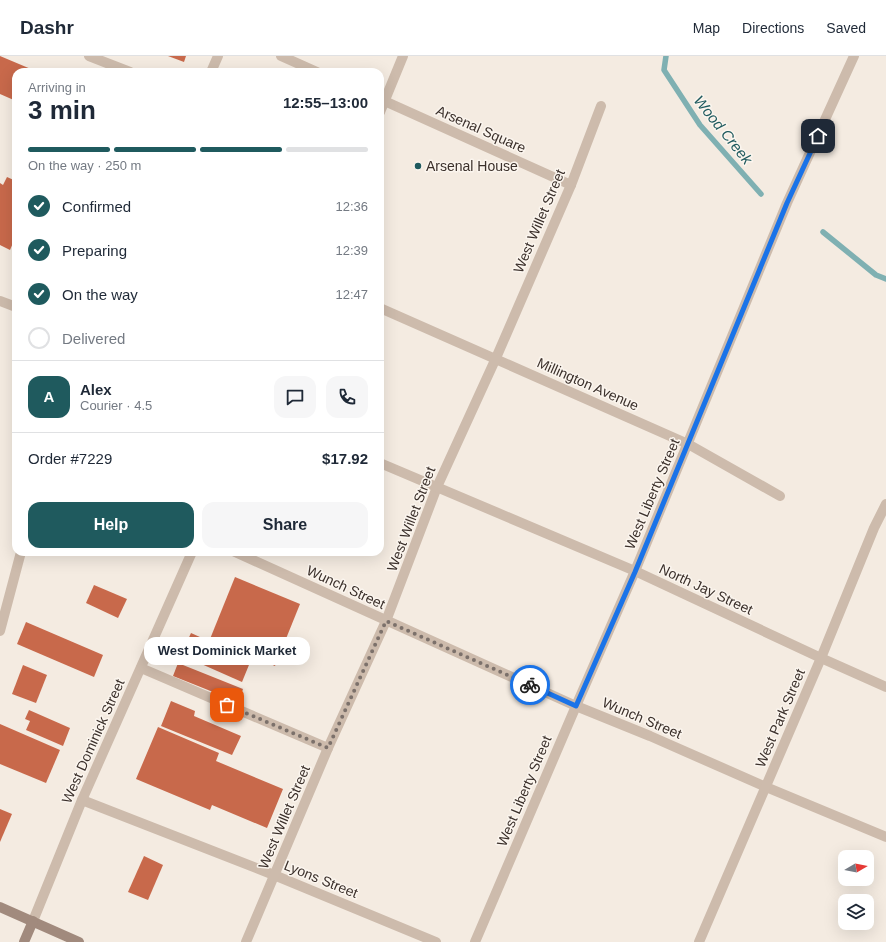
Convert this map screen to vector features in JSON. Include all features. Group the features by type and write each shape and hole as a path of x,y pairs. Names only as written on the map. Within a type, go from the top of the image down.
{"main road":[{"path":"0,907 79,942"},
{"name":"West Dominick Street","path":"24,942 32,921"}],"street":[{"path":"89,56 120,68"},
{"path":"213,68 218,56"},
{"path":"281,56 308,68"},
{"path":"384,96 403,56"},
{"name":"West Liberty Street","path":"474,942 635,572 787,203 854,56"},
{"name":"Arsenal Square","path":"384,101 570,185"},
{"name":"West Willet Street","path":"246,942 328,748 386,621 437,487 496,358 570,185 601,106"},
{"path":"0,300 12,305"},
{"name":"Millington Avenue","path":"384,310 688,444 780,496"},
{"name":"North Jay Street","path":"384,465 635,572 886,687"},
{"name":"West Park Street","path":"699,942 821,658 874,528 885,511"},
{"path":"0,631 20,556"},
{"name":"West Dominick Street","path":"32,921 82,800 190,556"},
{"name":"Wunch Street","path":"244,556 576,706 886,837"},
{"path":"141,668 328,748"},
{"name":"Lyons Street","path":"82,800 274,875 436,942"}],"building":[{"path":"0,56 28,68 12,68 12,99 0,94"},
{"path":"168,56 186,56 184,62"},
{"path":"7,177 12,179 12,245 10,250 0,245 0,183 3,185"},
{"path":"235,577 300,604 275,666 210,639"},
{"path":"94,585 127,599 118,618 86,603"},
{"path":"26,622 103,655 94,677 17,644"},
{"path":"191,633 251,660 242,682 181,655"},
{"path":"178,663 243,689 238,702 173,676"},
{"path":"23,665 47,675 36,703 12,694"},
{"path":"171,701 195,711 194,716 241,736 232,755 161,726"},
{"path":"29,710 70,728 63,746 26,730 30,721 25,719"},
{"path":"0,724 60,750 46,783 0,764"},
{"path":"158,727 219,753 216,761 283,789 267,828 212,805 210,810 136,779"},
{"path":"0,809 12,814 0,842"},
{"path":"144,856 163,865 148,900 128,892"}],"waterway":[{"name":"Wood Creek","path":"666,56 664,70 700,125 761,194"},
{"name":"Wood Creek","path":"823,232 876,275 886,279"}],"way so far":[{"path":"227,705 328,748 386,621 530,685"}],"place":[{"name":"Arsenal House","path":"418,166"},
{"name":"West Dominick Market","path":"227,705"}],"route":[{"path":"530,685 576,706 635,572 787,203 818,136"}]}
